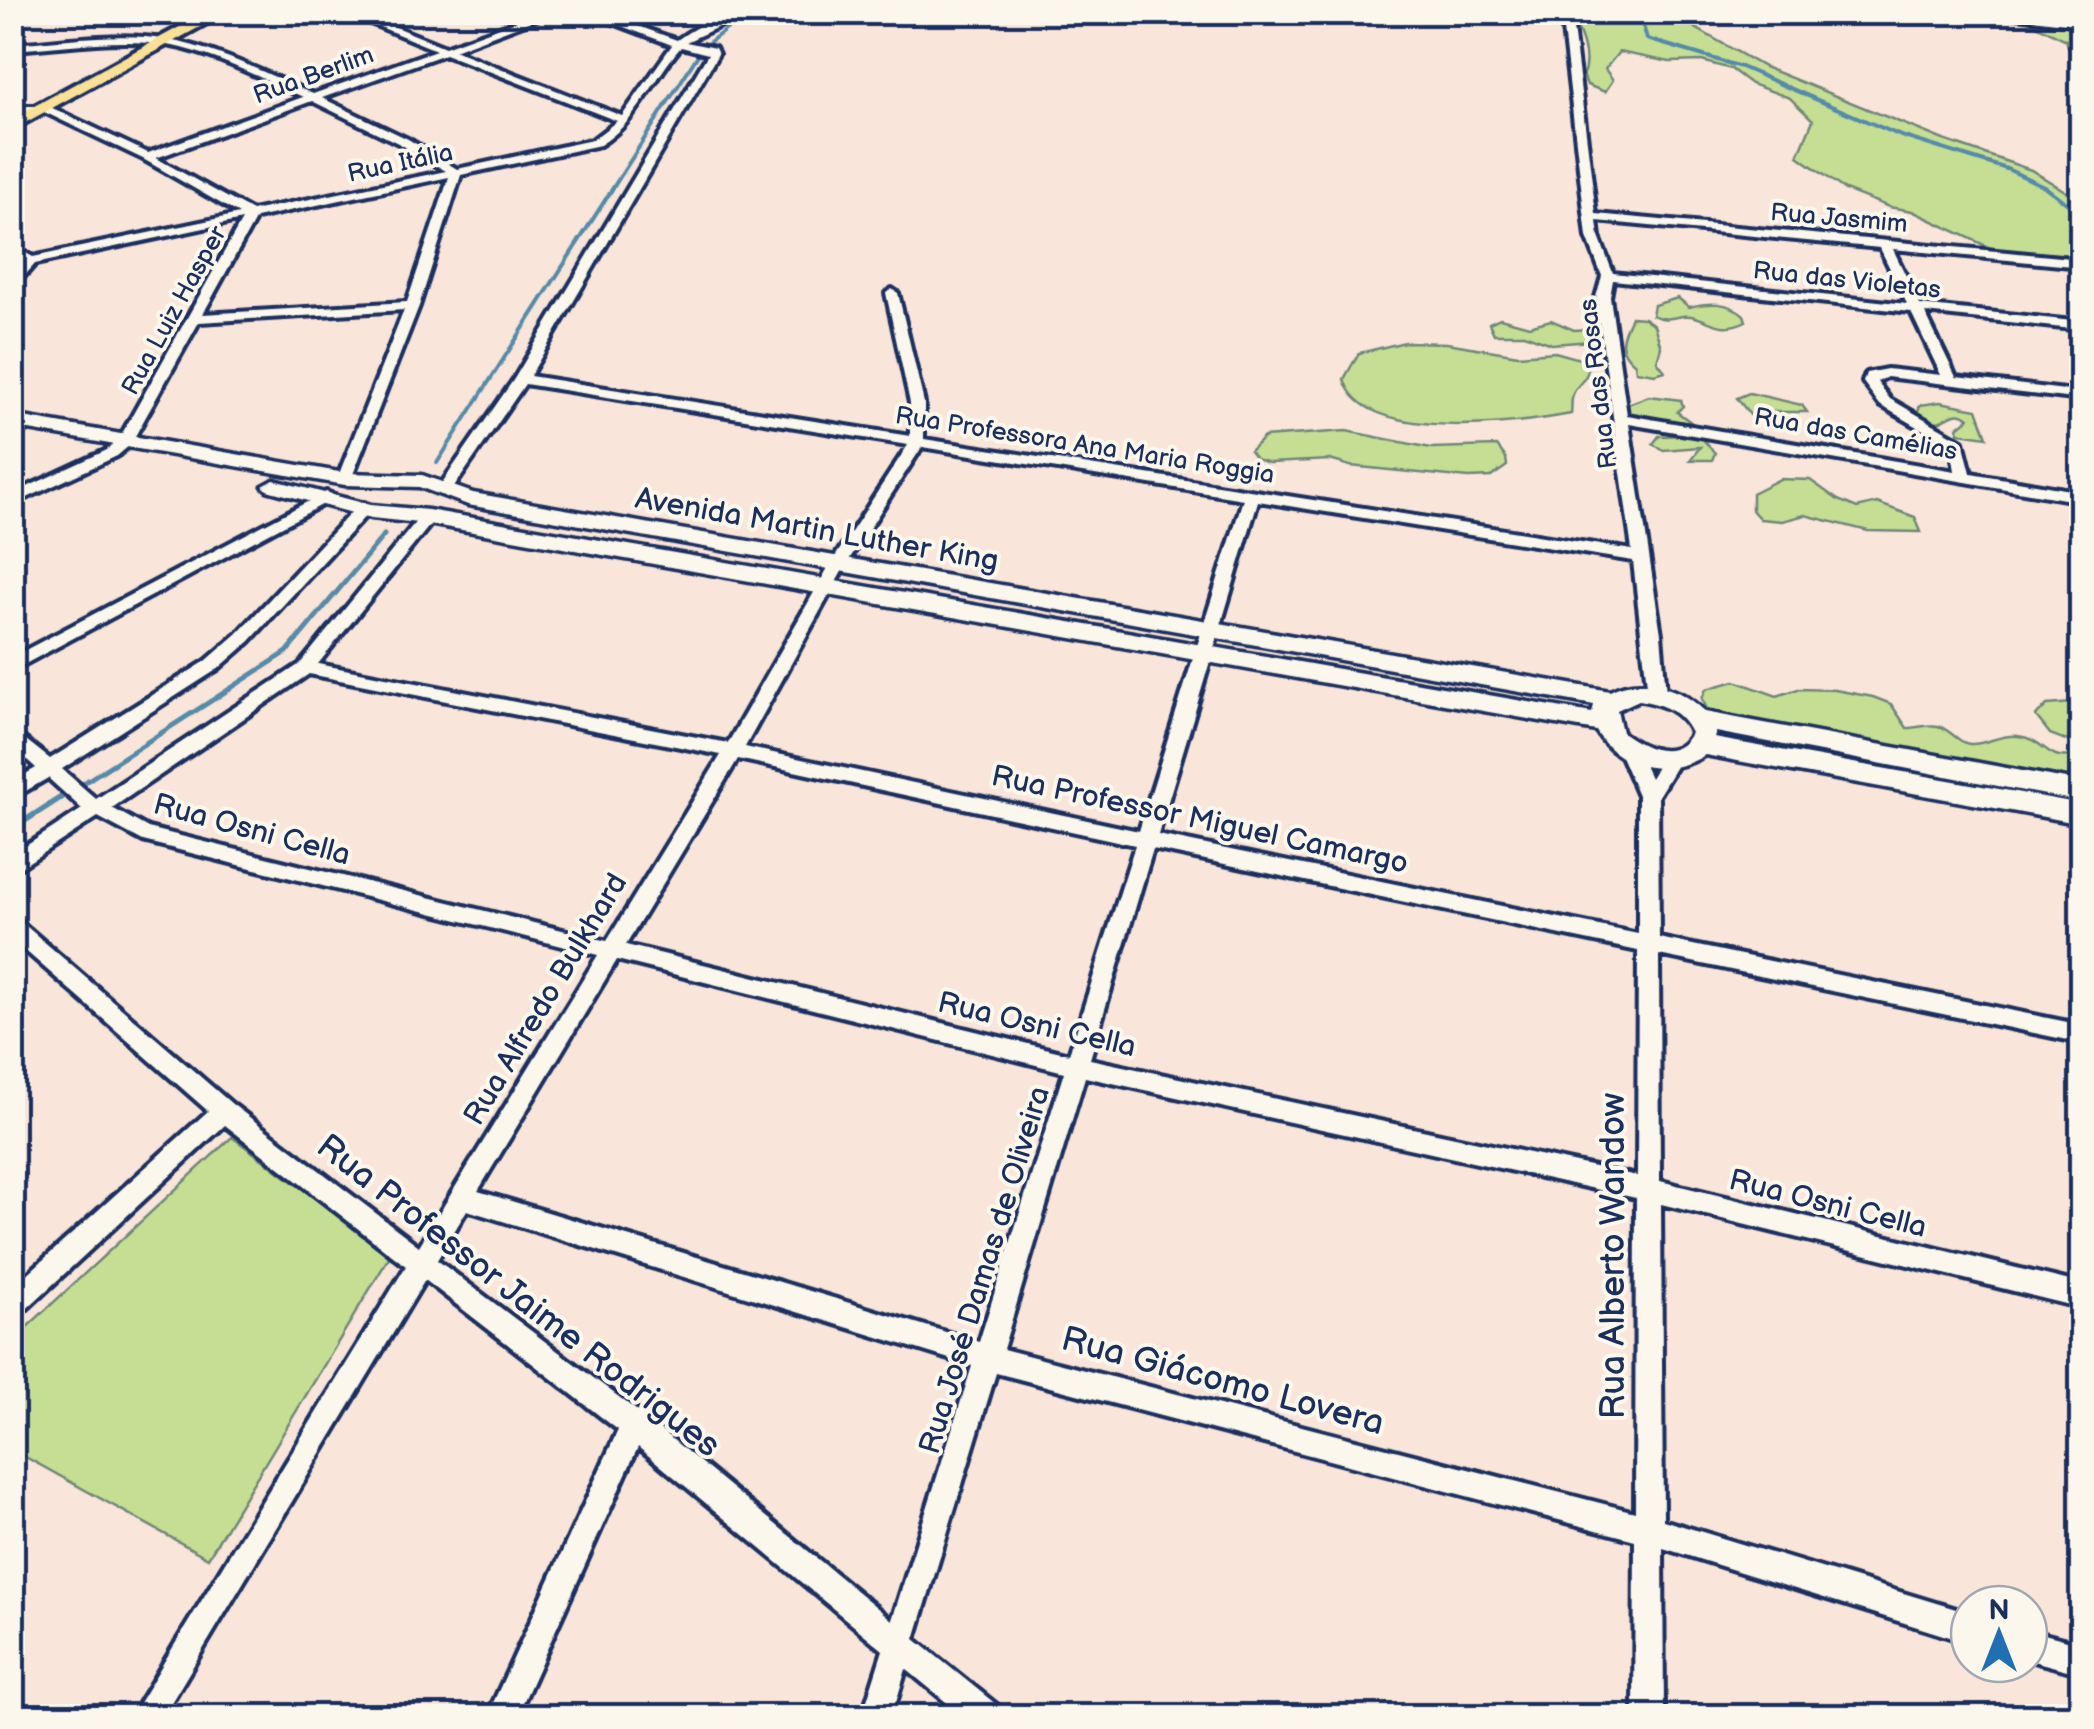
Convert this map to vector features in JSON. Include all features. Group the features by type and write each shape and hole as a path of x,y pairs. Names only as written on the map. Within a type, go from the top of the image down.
{"highway":[{"path":"12,124 220,12"}],"main road":[{"name":"Avenida Martin Luther King","path":"12,421 255,474 388,518 428,517 609,548 831,576 1608,712"},
{"name":"Avenida Martin Luther King","path":"12,434 119,447"},
{"name":"Avenida Martin Luther King","path":"255,474 422,481 468,498 626,528 831,576"},
{"path":"364,508 374,493 391,482"},
{"path":"428,517 442,504 445,490"},
{"path":"609,548 626,528"},
{"path":"1639,692 1657,694 1689,709 1701,733 1690,755 1671,760 1648,758 1627,749 1608,712 1639,692"},
{"path":"1701,733 2082,792"},
{"path":"1701,733 2082,814"}],"street":[{"path":"348,12 623,120"},
{"name":"Rua Berlim","path":"147,157 551,12"},
{"path":"445,490 521,378 713,54 588,12"},
{"name":"Rua Itália","path":"12,265 596,142 616,133 703,28 746,12"},
{"name":"Rua das Rosas","path":"1566,12 1594,244 1608,276 1603,297 1657,694"},
{"path":"1998,12 2082,22"},
{"path":"12,46 165,42 312,98 448,166 456,174 412,306 345,479"},
{"name":"Rua Luiz Hasper","path":"12,108 44,108 147,157 251,216 119,447"},
{"name":"Rua Jasmim","path":"1593,217 2082,263"},
{"path":"1884,244 1952,380"},
{"path":"12,249 32,261 12,286"},
{"name":"Rua das Violetas","path":"1608,276 2082,326"},
{"path":"892,293 918,403 917,443"},
{"path":"196,318 412,306"},
{"path":"1964,476 1963,451 1958,444 1885,402 1870,382 1875,374 2082,396"},
{"name":"Rua Professora Ana Maria Roggia","path":"521,378 1641,558"},
{"name":"Rua das Camélias","path":"1622,418 2082,497"},
{"name":"Rua Alfredo Bulkhard","path":"146,1716 608,950 733,751 831,576 917,443"},
{"path":"12,500 119,447"},
{"name":"Rua José Damas de Oliveira","path":"876,1716 1252,496"},
{"path":"12,665 326,497"},
{"path":"12,792 56,776 222,656 364,508"},
{"path":"12,865 93,805 306,668 428,517"},
{"name":"Rua Professor Miguel Camargo","path":"306,668 733,751 1294,872 2082,1034"},
{"name":"Rua Osni Cella","path":"12,735 93,805 142,834 1078,1066 1646,1189 2082,1296"},
{"name":"Rua Alberto Wandow","path":"1627,749 1648,796 1649,1716"},
{"path":"1648,796 1671,760"},
{"name":"Rua Professor Jaime Rodrigues","path":"12,926 224,1111 634,1426 986,1716"},
{"path":"12,1305 224,1111"},
{"name":"Rua Giácomo Lovera","path":"460,1197 988,1358 1649,1530 1949,1622"},
{"path":"502,1716 634,1426"},
{"path":"2049,1651 2082,1660"}],"green space":[{"path":"2038,12 2081,17 2081,84 2066,40 2024,19"},
{"path":"1574,13 1669,13 1764,67 1941,139 2031,170 2081,201 2081,260 1999,252 1912,211 1889,207 1845,190 1798,156 1813,120 1790,98 1751,84 1731,69 1702,61 1670,62 1619,52 1605,69 1613,80 1605,92 1587,85 1583,45 1571,18"},
{"path":"1678,298 1689,307 1731,307 1744,315 1746,321 1727,326 1691,316 1652,315 1654,305"},
{"path":"1631,317 1644,318 1654,325 1661,347 1657,361 1665,371 1636,371 1622,342"},
{"path":"1500,318 1529,326 1551,320 1574,330 1603,328 1604,340 1552,344 1524,334 1494,334 1489,323"},
{"path":"1405,342 1447,343 1518,355 1555,352 1587,361 1588,368 1574,392 1571,414 1483,424 1411,421 1381,414 1357,400 1344,379 1359,353"},
{"path":"1749,393 1802,405 1807,412 1763,412 1751,416 1737,398"},
{"path":"1649,396 1681,400 1683,406 1677,412 1695,425 1644,426 1627,417 1628,404"},
{"path":"1940,402 1977,409 1987,437 1959,433 1958,427 1969,418 1960,414 1938,422 1916,417 1920,405"},
{"path":"1346,431 1431,448 1497,446 1507,466 1491,477 1469,478 1350,466 1330,460 1269,463 1256,459 1250,451 1264,437"},
{"path":"1699,435 1715,453 1712,460 1690,460 1700,447 1663,450 1653,444 1659,436"},
{"path":"1780,479 1810,480 1857,508 1877,503 1915,517 1921,532 1868,531 1805,515 1782,521 1760,519 1752,510 1752,493"},
{"path":"1735,681 1777,696 1798,689 1873,697 1891,704 1907,728 1938,726 1968,744 2018,736 2061,756 2081,753 2081,785 2047,775 2019,773 1708,711 1702,699 1706,689"},
{"path":"2047,705 2081,706 2081,746 2050,734 2036,716"},
{"path":"232,1137 391,1254 208,1558 13,1450 13,1340"}],"waterway":[{"path":"437,463 703,47 728,28 765,12"},
{"path":"1639,12 1647,39 1741,67 1901,136 2007,169 2044,186 2082,215"},
{"path":"71,791 287,652 384,535"},
{"path":"12,829 74,789"}]}
